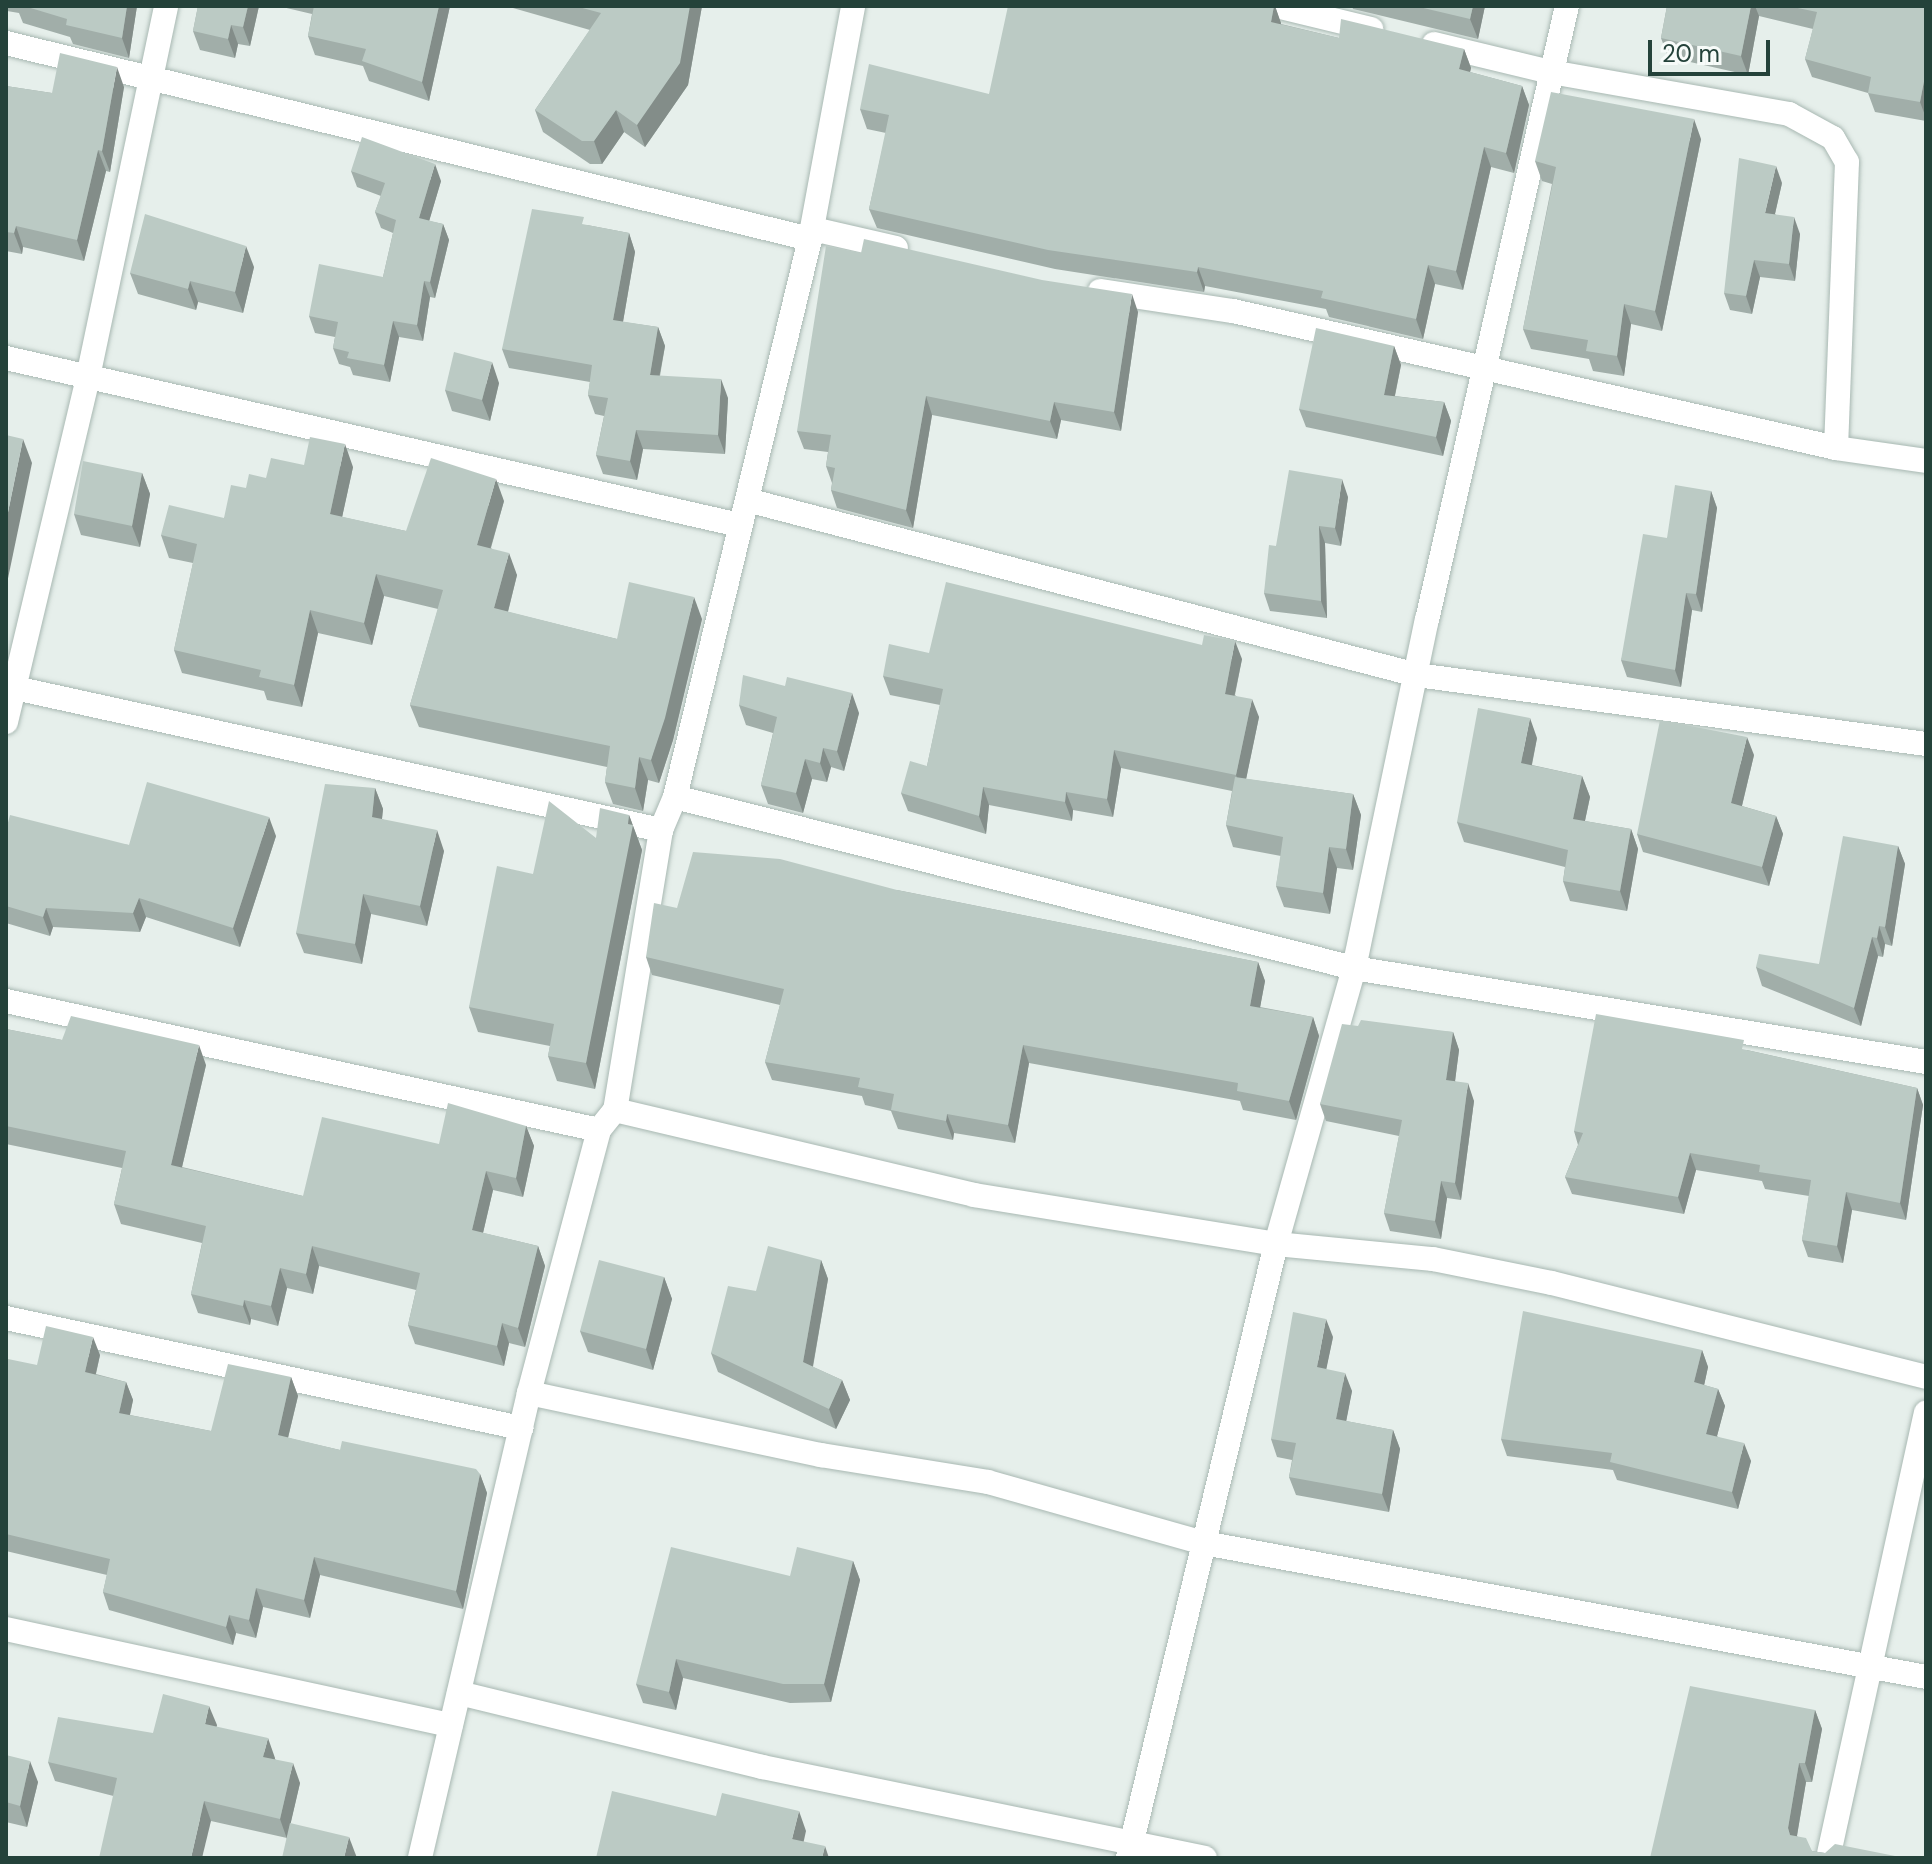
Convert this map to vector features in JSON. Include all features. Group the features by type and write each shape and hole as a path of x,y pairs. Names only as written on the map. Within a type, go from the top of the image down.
{"street":[{"path":"6,722 10,687 88,377 166,6"},
{"path":"420,1858 529,1393 599,1130 615,1110 661,830 675,797 811,234 853,6"},
{"path":"1276,6 1551,72 1789,114 1833,138 1847,162 1836,448"},
{"path":"1130,1850 1276,1244 1354,968 1567,6"},
{"path":"6,43 811,234 917,253"},
{"path":"1082,288 1233,311 1836,448 1926,461"},
{"path":"6,358 739,525"},
{"path":"747,500 1417,675 1926,744"},
{"path":"10,687 661,830"},
{"path":"675,797 1354,968 1926,1062"},
{"path":"6,1001 599,1130"},
{"path":"615,1110 974,1195 1276,1244 1433,1259 1552,1283 1926,1377"},
{"path":"6,1318 521,1428"},
{"path":"529,1393 821,1455 988,1482 1204,1543 1870,1664 1926,1677"},
{"path":"1828,1858 1926,1413"},
{"path":"6,1629 451,1725"},
{"path":"459,1693 762,1767 1130,1850 1205,1858"}],"building":[{"path":"24,6 127,6 122,38 66,25 67,19"},
{"path":"198,6 248,6 243,27 231,25 228,39 193,31"},
{"path":"314,6 439,6 422,82 362,61 366,49 308,36"},
{"path":"575,6 690,6 680,63 637,125 616,110 594,141 582,141 535,110 601,13"},
{"path":"1008,6 1274,6 1271,22 1339,38 1341,19 1464,49 1459,69 1522,86 1506,153 1484,147 1456,271 1428,265 1416,319 1321,298 1323,291 1198,267 1197,272 1048,250 869,209 889,115 860,109 869,64 989,94"},
{"path":"1415,6 1473,6 1470,19"},
{"path":"1667,6 1751,6 1741,56 1661,38"},
{"path":"1788,6 1926,6 1926,71 1920,102 1868,93 1871,77 1805,59 1817,12"},
{"path":"60,53 117,67 102,151 98,150 77,240 16,226 14,233 6,232 6,86 52,93"},
{"path":"1551,92 1694,119 1655,311 1624,304 1617,356 1586,351 1588,340 1523,329 1556,167 1535,161"},
{"path":"362,137 435,164 419,218 443,224 430,282 424,281 417,325 393,321 384,365 347,358 349,352 333,348 338,322 309,316 319,264 383,277 396,220 375,212 385,183 351,171"},
{"path":"1739,158 1776,166 1765,213 1794,217 1789,264 1754,260 1746,296 1724,293"},
{"path":"532,209 584,217 582,224 629,233 613,320 658,327 650,375 721,379 718,435 636,430 630,461 596,455 608,398 588,395 592,365 502,349"},
{"path":"145,214 246,246 235,292 190,281 188,289 130,273"},
{"path":"864,239 1042,280 1132,294 1114,412 1054,402 1050,421 926,396 906,510 831,490 835,468 826,466 831,435 797,431 826,246 861,253"},
{"path":"1316,328 1394,346 1384,395 1444,402 1436,437 1299,409"},
{"path":"454,352 492,362 482,400 445,390"},
{"path":"6,435 23,439 6,522"},
{"path":"310,437 345,444 330,514 406,531 431,458 496,479 477,545 509,553 494,608 617,639 629,582 694,597 665,718 651,760 639,757 635,788 605,782 610,746 410,705 443,590 376,574 364,623 310,610 294,685 259,677 261,670 174,650 197,544 161,535 169,505 224,518 231,485 246,488 249,474 266,478 271,458 304,465"},
{"path":"83,461 142,473 132,526 74,514"},
{"path":"1289,470 1342,479 1335,528 1319,526 1321,601 1264,593 1269,545 1276,546"},
{"path":"1675,485 1711,491 1696,594 1686,593 1675,670 1621,660 1643,534 1667,538"},
{"path":"946,582 1202,645 1204,635 1235,641 1225,694 1252,699 1236,775 1114,750 1107,799 1066,792 1065,802 983,787 979,816 901,793 910,761 927,766 943,689 883,676 889,644 929,653"},
{"path":"743,675 785,686 787,677 852,693 837,751 823,748 820,763 805,759 796,793 761,785 777,717 739,705"},
{"path":"1478,708 1530,718 1521,763 1582,776 1573,819 1631,829 1620,891 1563,881 1568,850 1457,822"},
{"path":"1660,720 1747,737 1731,803 1776,816 1762,867 1637,834"},
{"path":"1235,777 1353,794 1346,849 1329,847 1323,893 1276,886 1283,837 1226,825"},
{"path":"147,782 269,817 233,928 139,898 133,913 46,908 43,917 6,906 6,830 10,815 129,845"},
{"path":"325,784 375,788 372,817 437,830 420,906 363,894 355,944 296,933"},
{"path":"549,801 596,838 600,808 629,815 628,824 633,825 586,1063 548,1056 554,1024 469,1007 497,866 533,874"},
{"path":"1843,836 1898,846 1885,927 1879,926 1877,938 1872,937 1854,1008 1756,967 1759,954 1819,964"},
{"path":"693,852 780,859 897,890 1258,962 1250,1006 1313,1017 1289,1101 1237,1091 1238,1083 1023,1045 1008,1125 947,1114 946,1121 891,1110 894,1094 858,1087 860,1078 765,1062 784,989 646,957 654,903 677,908"},
{"path":"1596,1014 1744,1040 1742,1049 1917,1088 1900,1203 1846,1192 1837,1246 1802,1240 1811,1180 1759,1172 1760,1165 1690,1153 1678,1197 1565,1177 1583,1133 1574,1131"},
{"path":"71,1016 199,1045 171,1165 303,1196 322,1117 439,1144 448,1103 526,1126 516,1178 486,1171 472,1230 538,1246 518,1328 502,1323 497,1346 408,1325 420,1273 312,1246 306,1274 280,1268 271,1306 244,1300 243,1306 191,1294 206,1226 114,1204 126,1151 6,1126 6,1029 62,1040"},
{"path":"1361,1020 1453,1032 1446,1080 1468,1083 1455,1183 1441,1181 1435,1221 1384,1213 1402,1120 1320,1104 1342,1024 1358,1026"},
{"path":"768,1246 821,1260 803,1362 842,1380 829,1409 711,1353 728,1286 756,1291"},
{"path":"599,1260 664,1277 646,1349 580,1331"},
{"path":"1523,1311 1702,1350 1694,1382 1718,1389 1706,1434 1744,1443 1732,1492 1610,1462 1612,1453 1501,1439"},
{"path":"1293,1312 1326,1319 1317,1367 1345,1373 1336,1419 1393,1430 1382,1494 1289,1477 1296,1443 1271,1439"},
{"path":"46,1326 93,1337 85,1372 126,1382 119,1413 211,1431 228,1364 291,1377 278,1435 340,1450 342,1441 476,1469 480,1474 456,1591 314,1557 304,1600 256,1588 249,1620 229,1615 226,1627 103,1592 110,1559 6,1534 6,1369 8,1359 37,1365"},
{"path":"671,1547 790,1576 797,1547 853,1561 824,1684 783,1684 676,1659 669,1692 636,1684"},
{"path":"1690,1686 1815,1710 1805,1763 1799,1763 1788,1828 1790,1835 1806,1838 1812,1851 1825,1853 1835,1844 1905,1858 1650,1858"},
{"path":"163,1694 209,1706 205,1724 268,1738 263,1757 293,1763 280,1819 204,1801 191,1858 99,1858 117,1778 48,1762 58,1717 153,1733"},
{"path":"6,1755 30,1761 20,1806 6,1802"},
{"path":"612,1791 716,1816 722,1793 799,1811 792,1839 825,1846 822,1858 596,1858"},
{"path":"290,1823 349,1837 344,1858 282,1858"}]}
